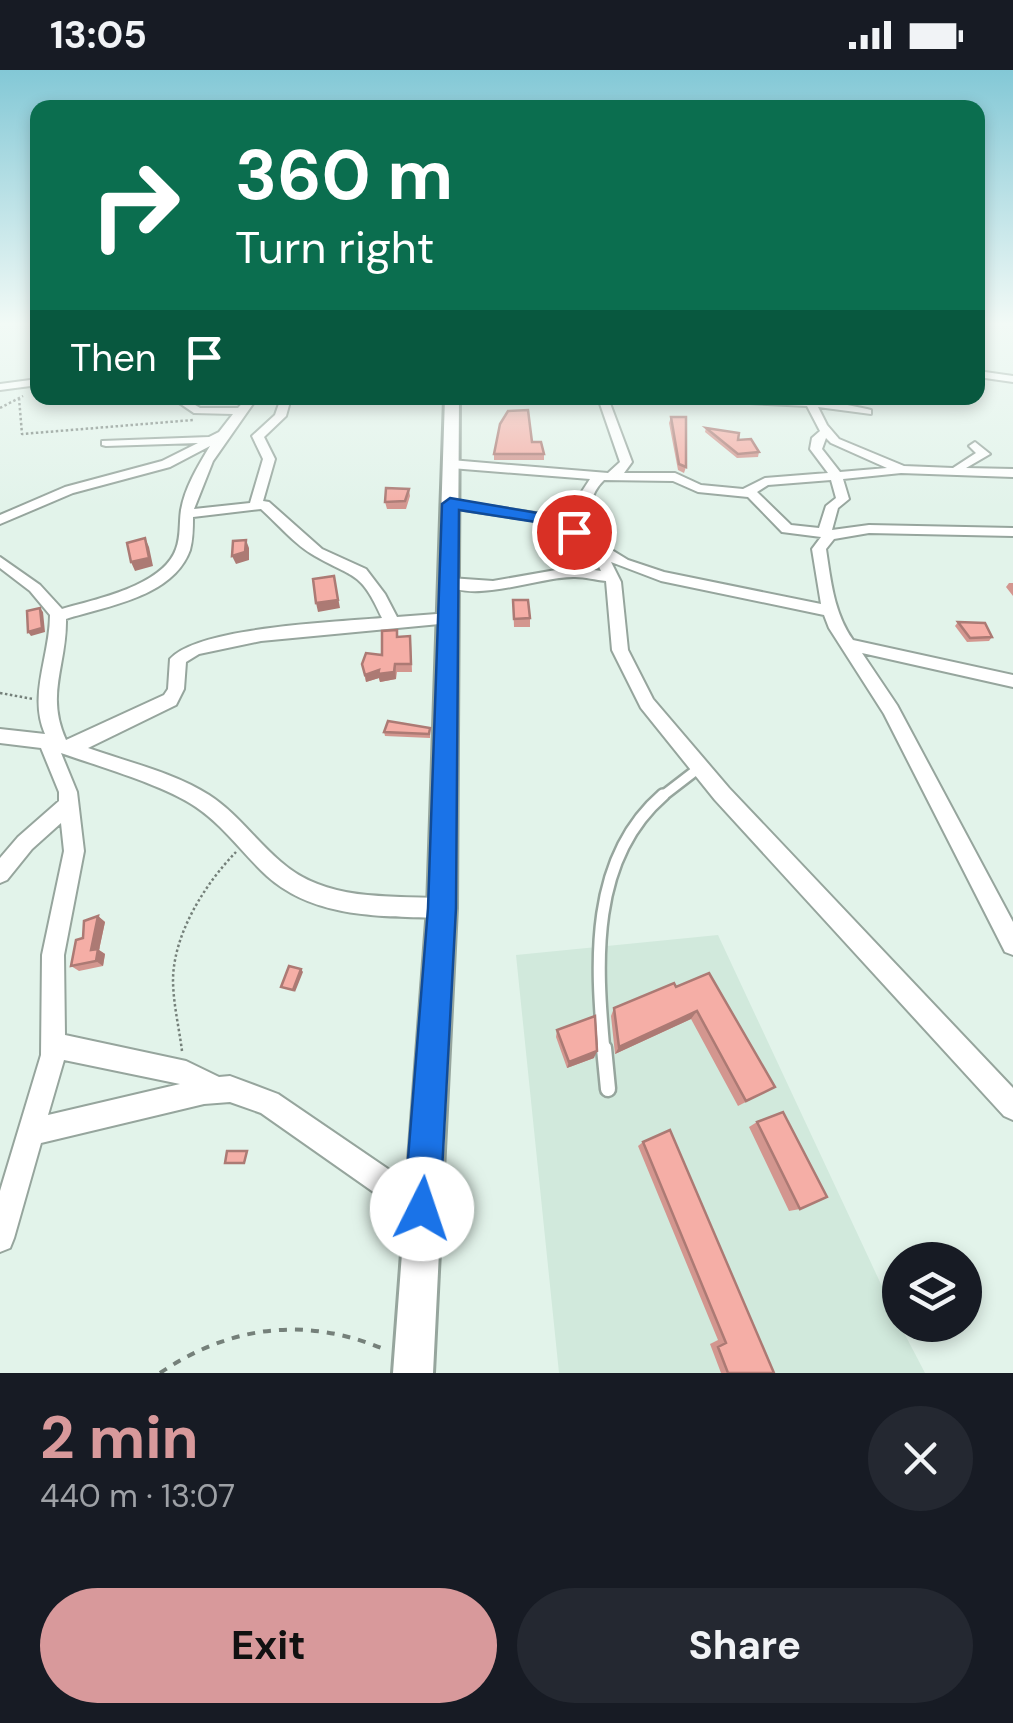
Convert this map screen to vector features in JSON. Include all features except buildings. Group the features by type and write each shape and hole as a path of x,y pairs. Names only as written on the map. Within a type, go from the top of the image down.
{"main road":[{"path":"414,1367 442,908 452,405"}],"street":[{"path":"0,388 30,386"},
{"path":"189,405 198,411 240,411"},
{"path":"58,616 152,582 170,569 187,543 187,514 198,478 246,405"},
{"path":"256,504 269,458 258,436 280,416 284,405"},
{"path":"606,405 625,467 587,490 582,513 591,543 612,578 620,650 630,674 647,703 699,768 1013,1107"},
{"path":"812,405 826,432 839,443 902,470"},
{"path":"834,405 868,412"},
{"path":"826,432 818,438 816,450 838,477 843,499 834,504 830,534 819,549 831,612 938,795 1013,944"},
{"path":"0,520 70,490 166,464 226,433"},
{"path":"106,443 209,440"},
{"path":"944,472 979,460 984,454 975,446"},
{"path":"451,464 675,477 698,488 747,492 760,498 788,530 830,534 869,529 1013,532"},
{"path":"747,492 765,482 902,470 1012,474"},
{"path":"450,504 555,520 623,564 831,612"},
{"path":"187,514 264,505 317,552 361,572 380,597 392,623"},
{"path":"0,561 50,602 58,616 59,645 44,700 49,727 59,745 74,851 53,954 54,1046 33,1132 0,1238"},
{"path":"450,584 493,586 573,572 612,578 664,576"},
{"path":"59,745 170,700 176,690 178,659 189,649 233,640 450,618"},
{"path":"849,645 1013,681"},
{"path":"0,736 59,745 189,790 274,867 312,894 375,904 442,908"},
{"path":"0,872 26,842 70,804"},
{"path":"54,1046 186,1073 216,1090"},
{"path":"33,1132 230,1088 269,1103 422,1209"}],"lane":[{"path":"608,1089 598,988 598,930 606,887 629,838 656,802 699,768"}],"path":[{"path":"0,408 30,390"},
{"path":"18,398 23,412 22,434 106,424 174,423 218,412"},
{"path":"0,694 44,700"},
{"path":"186,1073 173,980 176,960 222,865 249,842"},
{"path":"160,1373 210,1342 257,1333 335,1331 414,1367"}],"shaded area":[{"path":"718,935 882,1286 882,1342 909,1342 925,1373 559,1373 516,955"}],"route":[{"path":"422,1209 442,908 450,504 555,520 574,532"}]}
